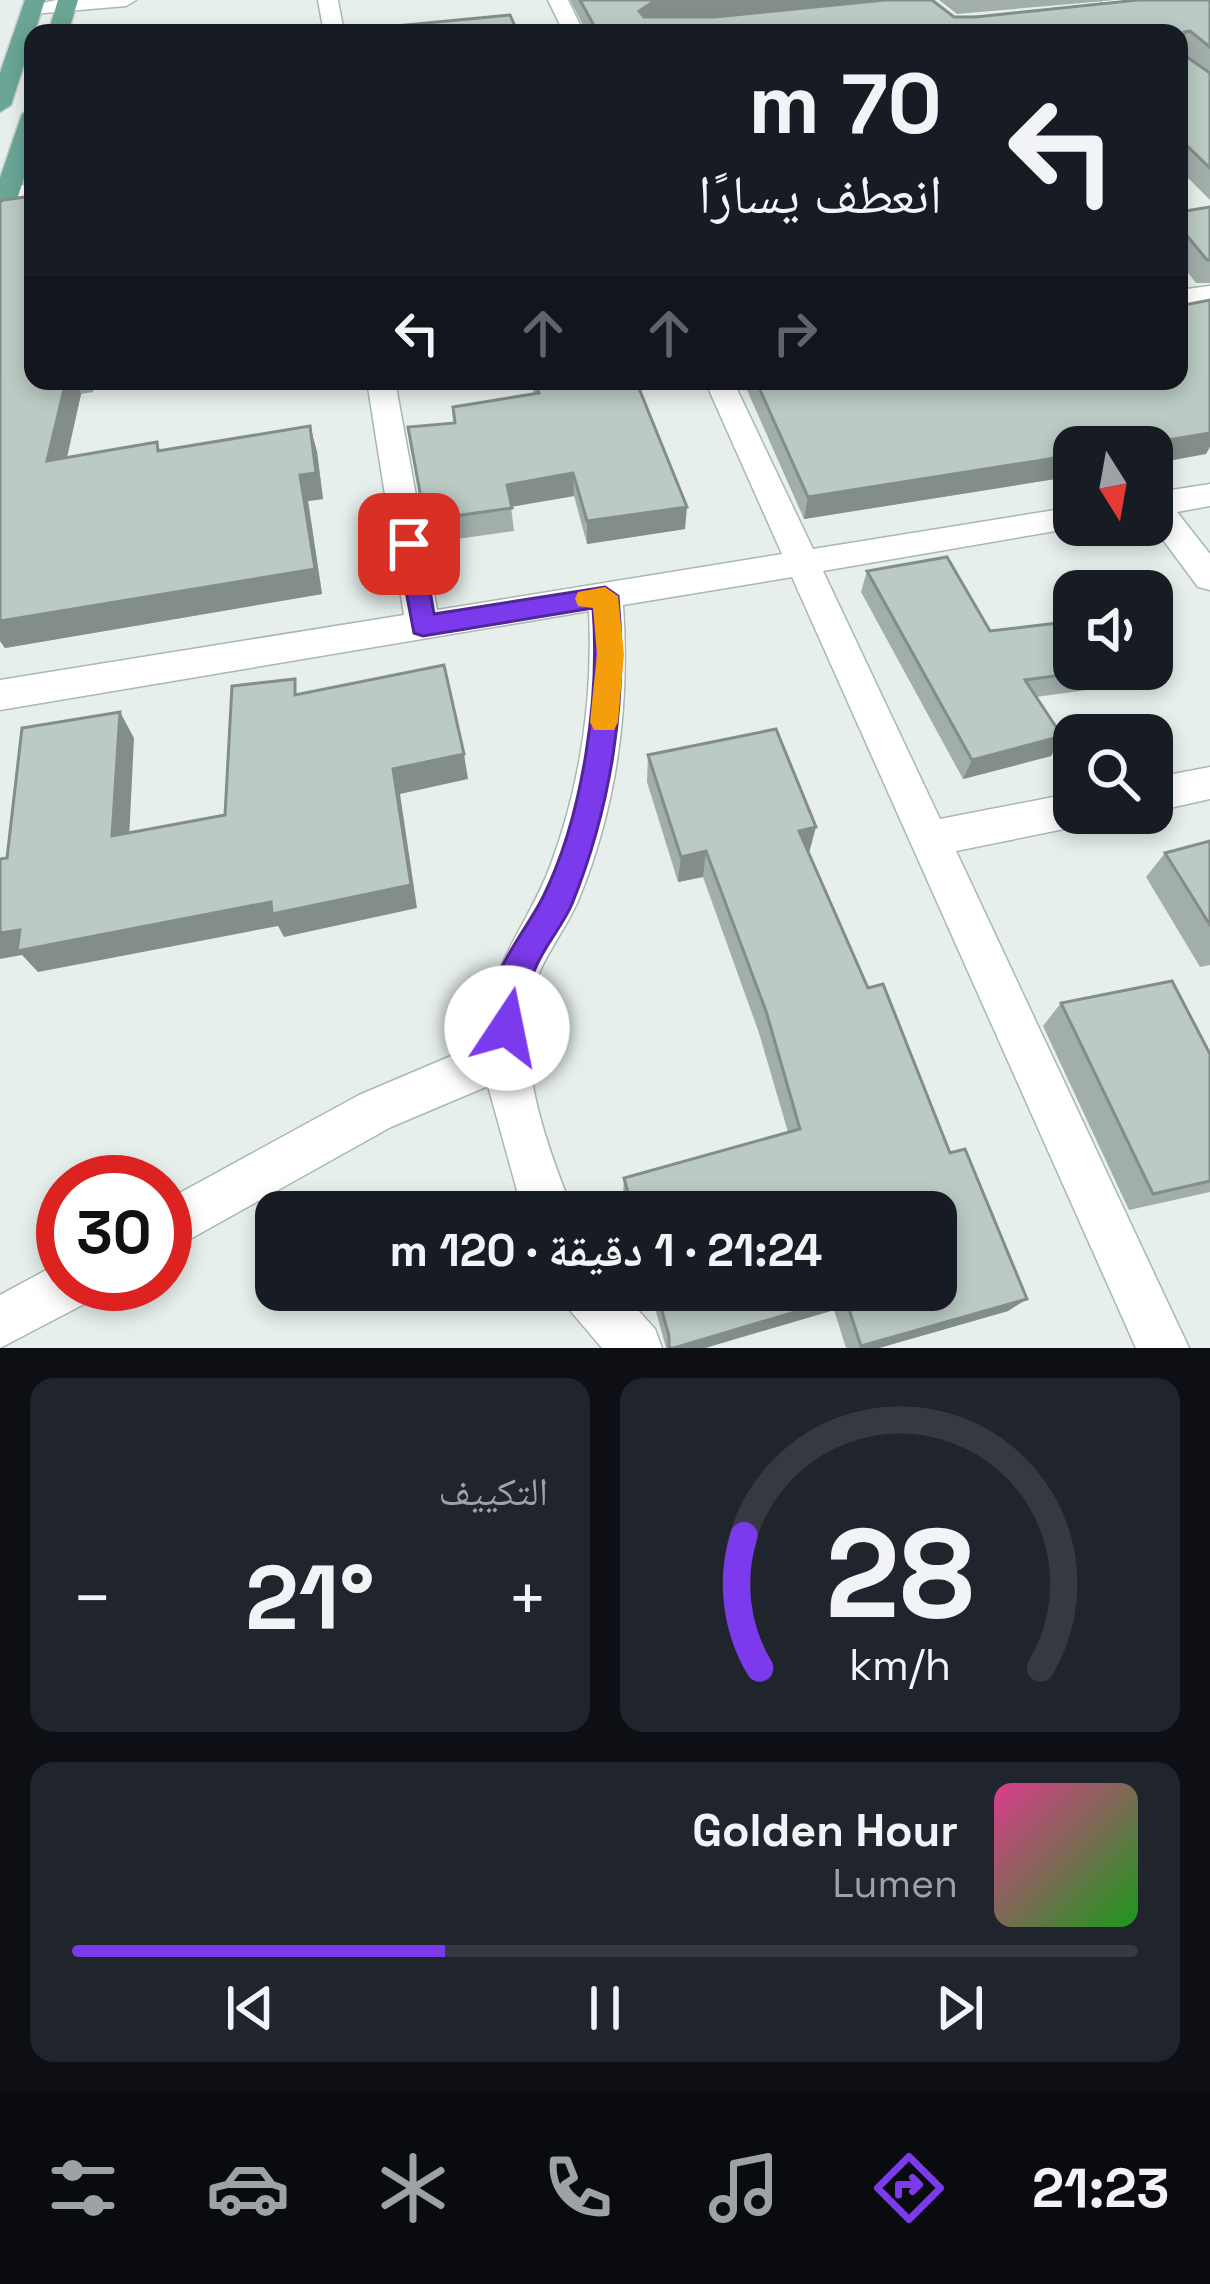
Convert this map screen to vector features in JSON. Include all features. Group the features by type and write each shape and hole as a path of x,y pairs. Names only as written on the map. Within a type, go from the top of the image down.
{"main road":[{"path":"0,105 24,32"},
{"path":"2,202 24,140"}],"street":[{"path":"33,4 126,0"},
{"path":"1082,12 1124,5"},
{"path":"383,390 423,626"},
{"path":"723,390 1162,1348"},
{"path":"1173,501 1210,495"},
{"path":"0,695 1053,521"},
{"path":"1173,531 1210,578"},
{"path":"540,1191 507,1055 508,1001 521,961 556,904 577,849 602,745 610,654 605,596"},
{"path":"1173,791 1210,784"},
{"path":"929,839 1053,814"},
{"path":"192,1213 375,1111 507,1055"},
{"path":"0,1324 36,1303"},
{"path":"604,1311 636,1348"}],"building":[{"path":"580,0 671,0 653,2 639,11 644,17 715,17 885,0 932,0 954,17 976,17 1138,0 1210,0 1210,47 1188,31 1188,24 593,24"},
{"path":"510,15 514,24 416,24"},
{"path":"1188,58 1210,73 1210,168 1188,147"},
{"path":"24,197 24,390 64,390 47,461 157,442 158,451 310,426 316,473 300,475 315,569 0,621 3,200"},
{"path":"1210,207 1210,260 1188,237 1188,211"},
{"path":"1210,300 1210,433 1173,439 1173,426 1053,426 1053,458 808,497 760,390 1188,390 1188,304"},
{"path":"640,390 687,507 587,521 573,473 507,485 512,508 425,520 408,427 455,423 453,407 539,393"},
{"path":"947,557 990,631 1053,624 1053,676 1025,680 1053,722 1053,738 972,760 867,571"},
{"path":"444,665 464,754 393,769 411,885 272,914 271,902 17,951 20,930 0,933 0,859 7,858 22,728 120,712 112,836 225,815 232,686 295,679 295,695"},
{"path":"776,729 816,827 799,831 868,988 883,984 950,1153 965,1149 1027,1299 861,1346 850,1311 957,1311 957,1191 627,1191 624,1178 800,1129 766,1011 706,851 681,857 648,755"},
{"path":"1210,841 1210,925 1165,853"},
{"path":"1172,981 1210,1054 1210,1181 1153,1194 1061,1003"},
{"path":"662,1311 798,1311 674,1348 669,1348"}],"slow traffic":[{"path":"588,599 605,596 610,654 604,722"}],"route":[{"path":"409,544 423,626 605,596 610,654 602,745 577,849 556,904 521,961 508,1001 507,1028"}]}
